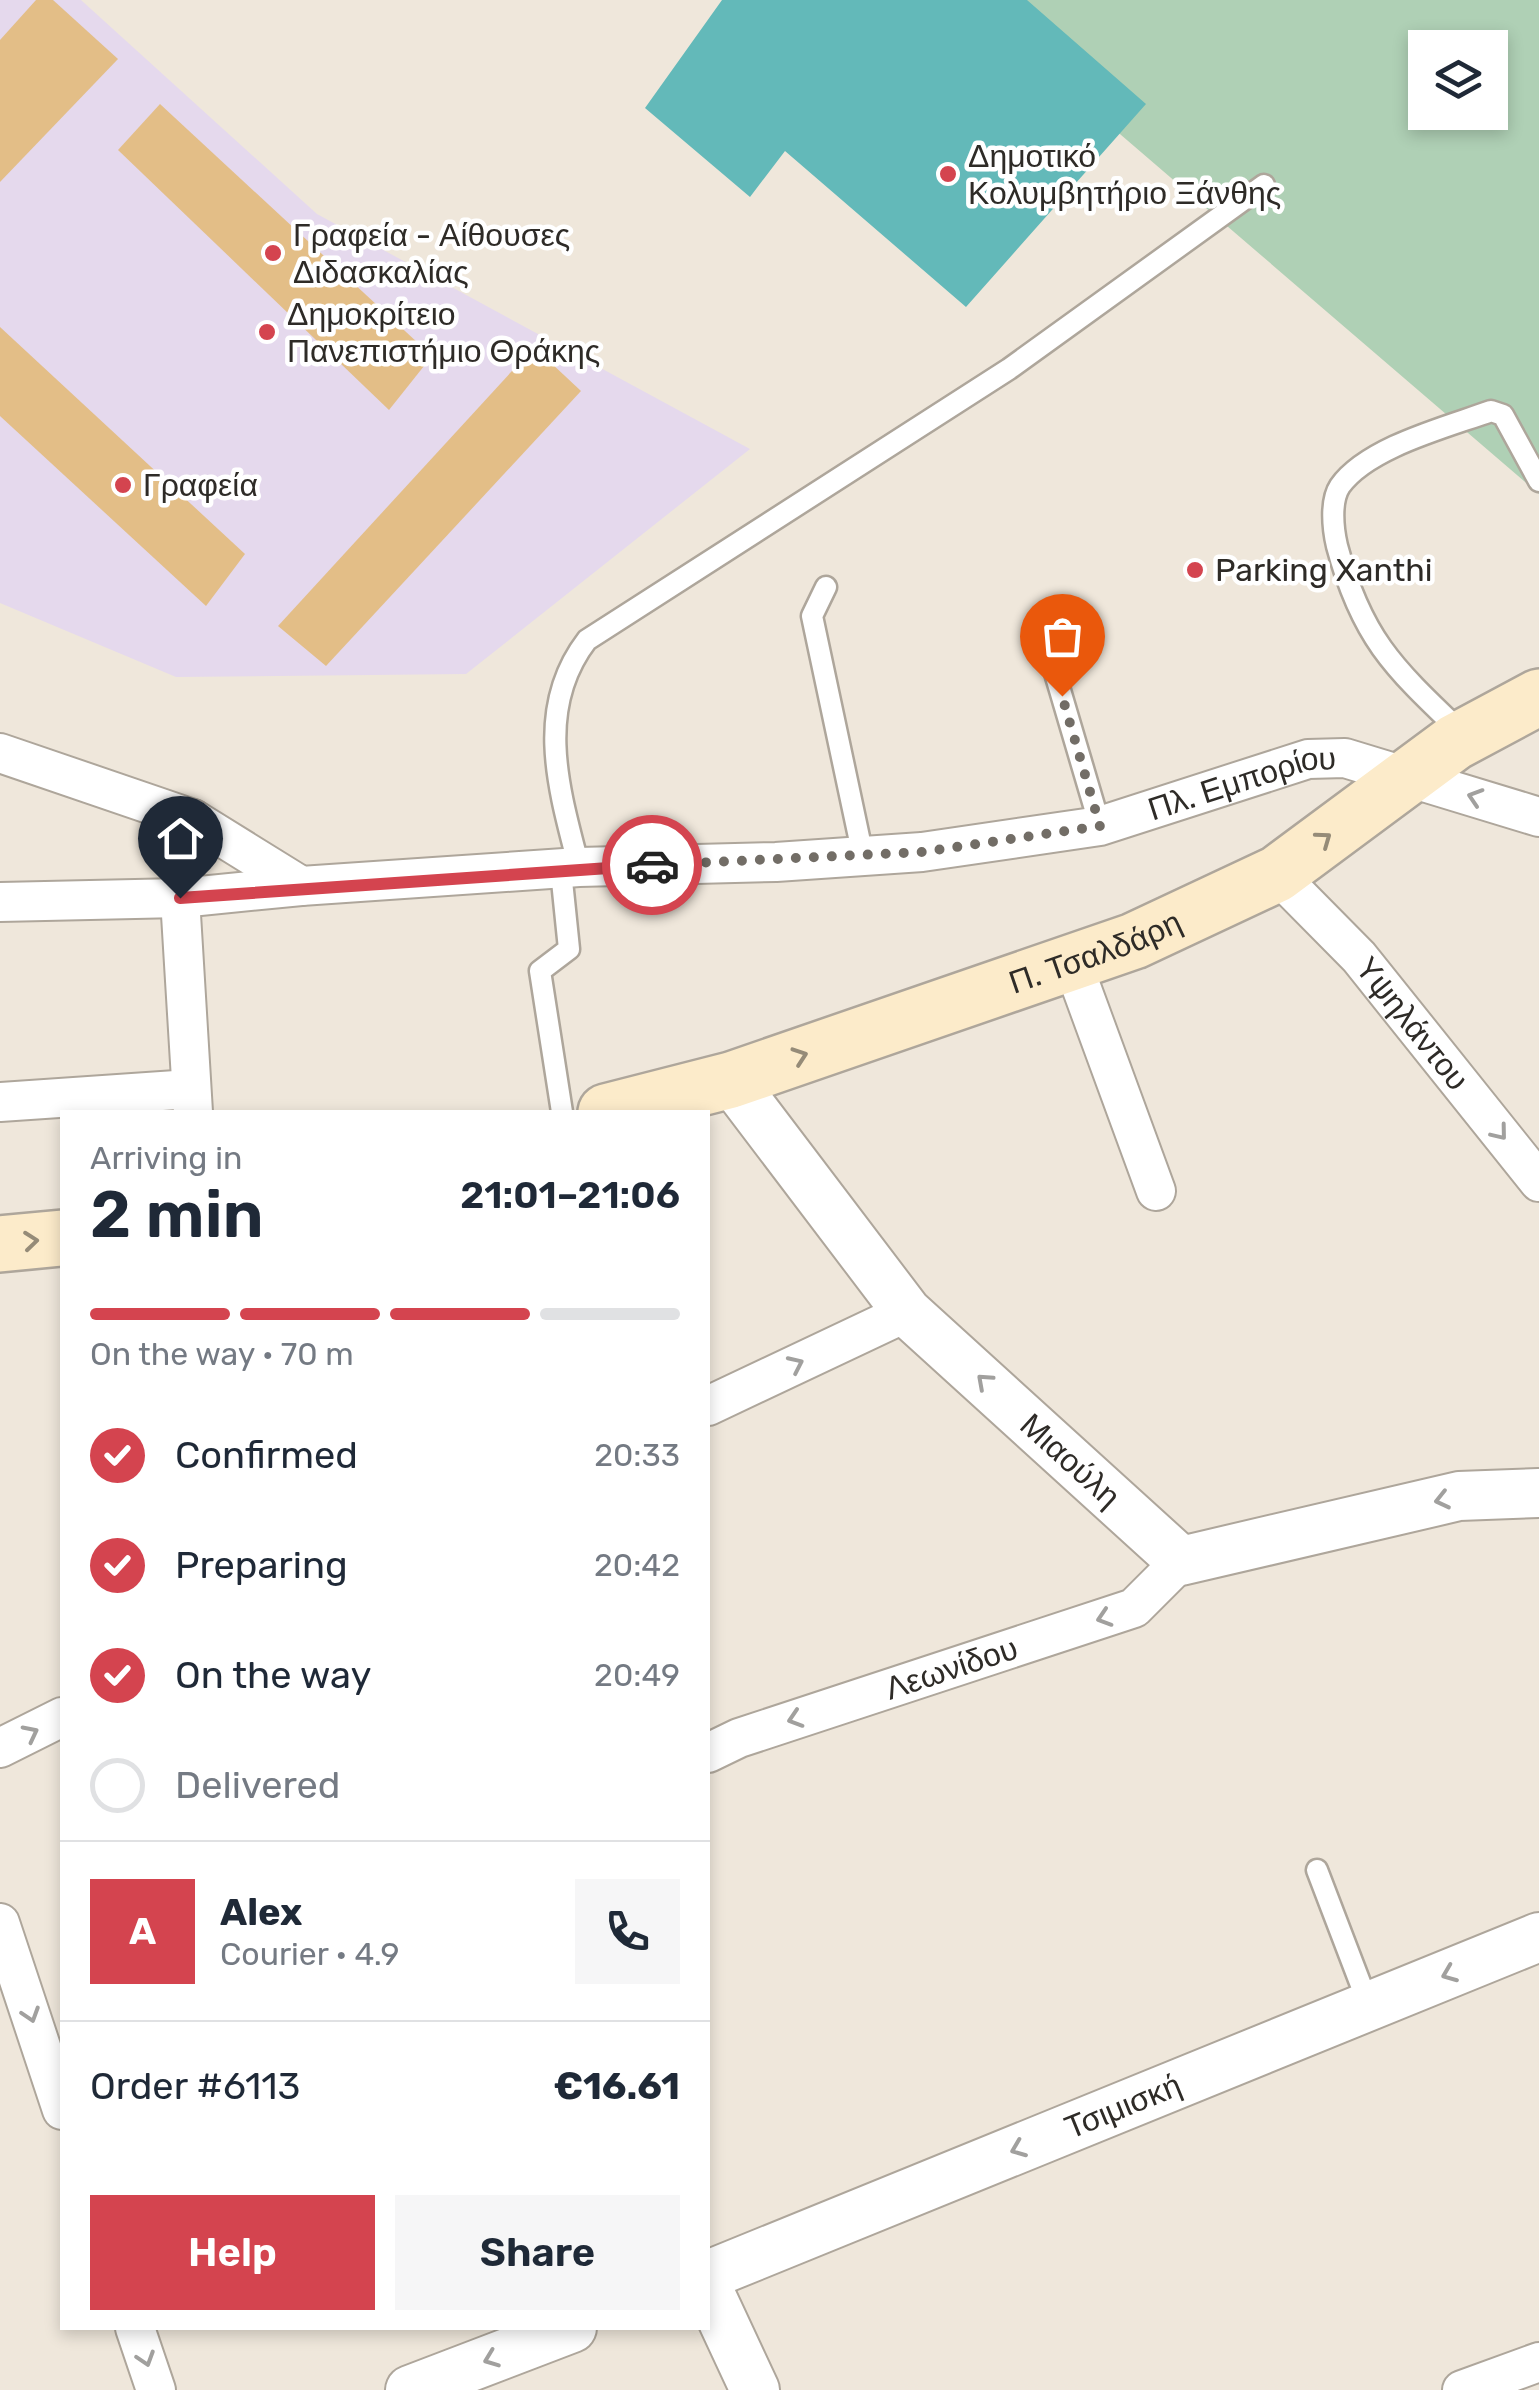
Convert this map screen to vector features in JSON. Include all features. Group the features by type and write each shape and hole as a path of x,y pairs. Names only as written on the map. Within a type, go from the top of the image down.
{"main road":[{"name":"Π. Τσαλδάρη","path":"614,1110 731,1080 1134,941 1277,874 1465,736 1539,697"},
{"path":"0,1244 60,1238"}],"street":[{"path":"0,753 193,818 301,886"},
{"name":"Πλ. Εμπορίου","path":"0,902 180,898 570,869 863,856 1100,826 1308,759 1344,758 1539,817"},
{"path":"0,1102 192,1101 180,898 193,818"},
{"name":"Υψηλάντου","path":"1277,874 1360,957 1539,1182"},
{"path":"1072,962 1156,1190"},
{"name":"Μιαούλη","path":"731,1080 907,1312 1181,1561"},
{"path":"710,1405 907,1312"},
{"path":"1181,1561 1459,1496 1539,1494"},
{"name":"Λεωνίδου","path":"710,1752 739,1738 1134,1608 1181,1561"},
{"path":"0,1748 60,1718"},
{"path":"0,1922 60,2104"},
{"name":"Τσιμισκή","path":"710,2274 1539,1937"},
{"path":"710,2293 755,2390"},
{"path":"136,2330 156,2390"},
{"path":"410,2390 567,2330"},
{"path":"1462,2390 1539,2362"}],"lane":[{"path":"562,1110 540,970 569,949 570,869 555,741 558,688 569,663 587,640 1009,369 1264,185"},
{"path":"1465,736 1383,652 1352,603 1333,528 1337,490 1352,473 1412,439 1491,411 1503,415 1539,482"},
{"path":"826,586 812,616 863,856"},
{"path":"1052,663 1100,826"},
{"path":"1317,1870 1368,2006"}],"shaded area":[{"name":"Δημοκρίτειο Πανεπιστήμιο Θράκης","path":"0,0 81,0 317,214 750,449 466,674 176,677 0,603"}],"green space":[{"path":"964,0 1539,0 1539,494"}],"water":[{"name":"Δημοτικό Κολυμβητήριο Ξάνθης","path":"722,0 1027,0 1146,104 966,307 785,151 750,197 645,108"}],"building":[{"path":"36,0 53,0 118,59 0,182 0,40"},
{"name":"Γραφεία - Αίθουσες Διδασκαλίας","path":"160,104 432,356 389,410 118,150"},
{"name":"Γραφεία","path":"0,327 245,554 206,606 0,416"},
{"path":"534,347 581,391 326,666 278,626"}],"way so far":[{"path":"652,865 922,852 1100,826 1062,696"}],"place":[{"name":"Δημοτικό Κολυμβητήριο Ξάνθης","path":"948,174"},
{"name":"Γραφεία - Αίθουσες Διδασκαλίας","path":"273,253"},
{"name":"Δημοκρίτειο Πανεπιστήμιο Θράκης","path":"267,332"},
{"name":"Γραφεία","path":"123,485"},
{"name":"Parking Xanthi","path":"1195,570"}],"route":[{"path":"180,898 301,886 561,871 579,866 652,865"}]}
